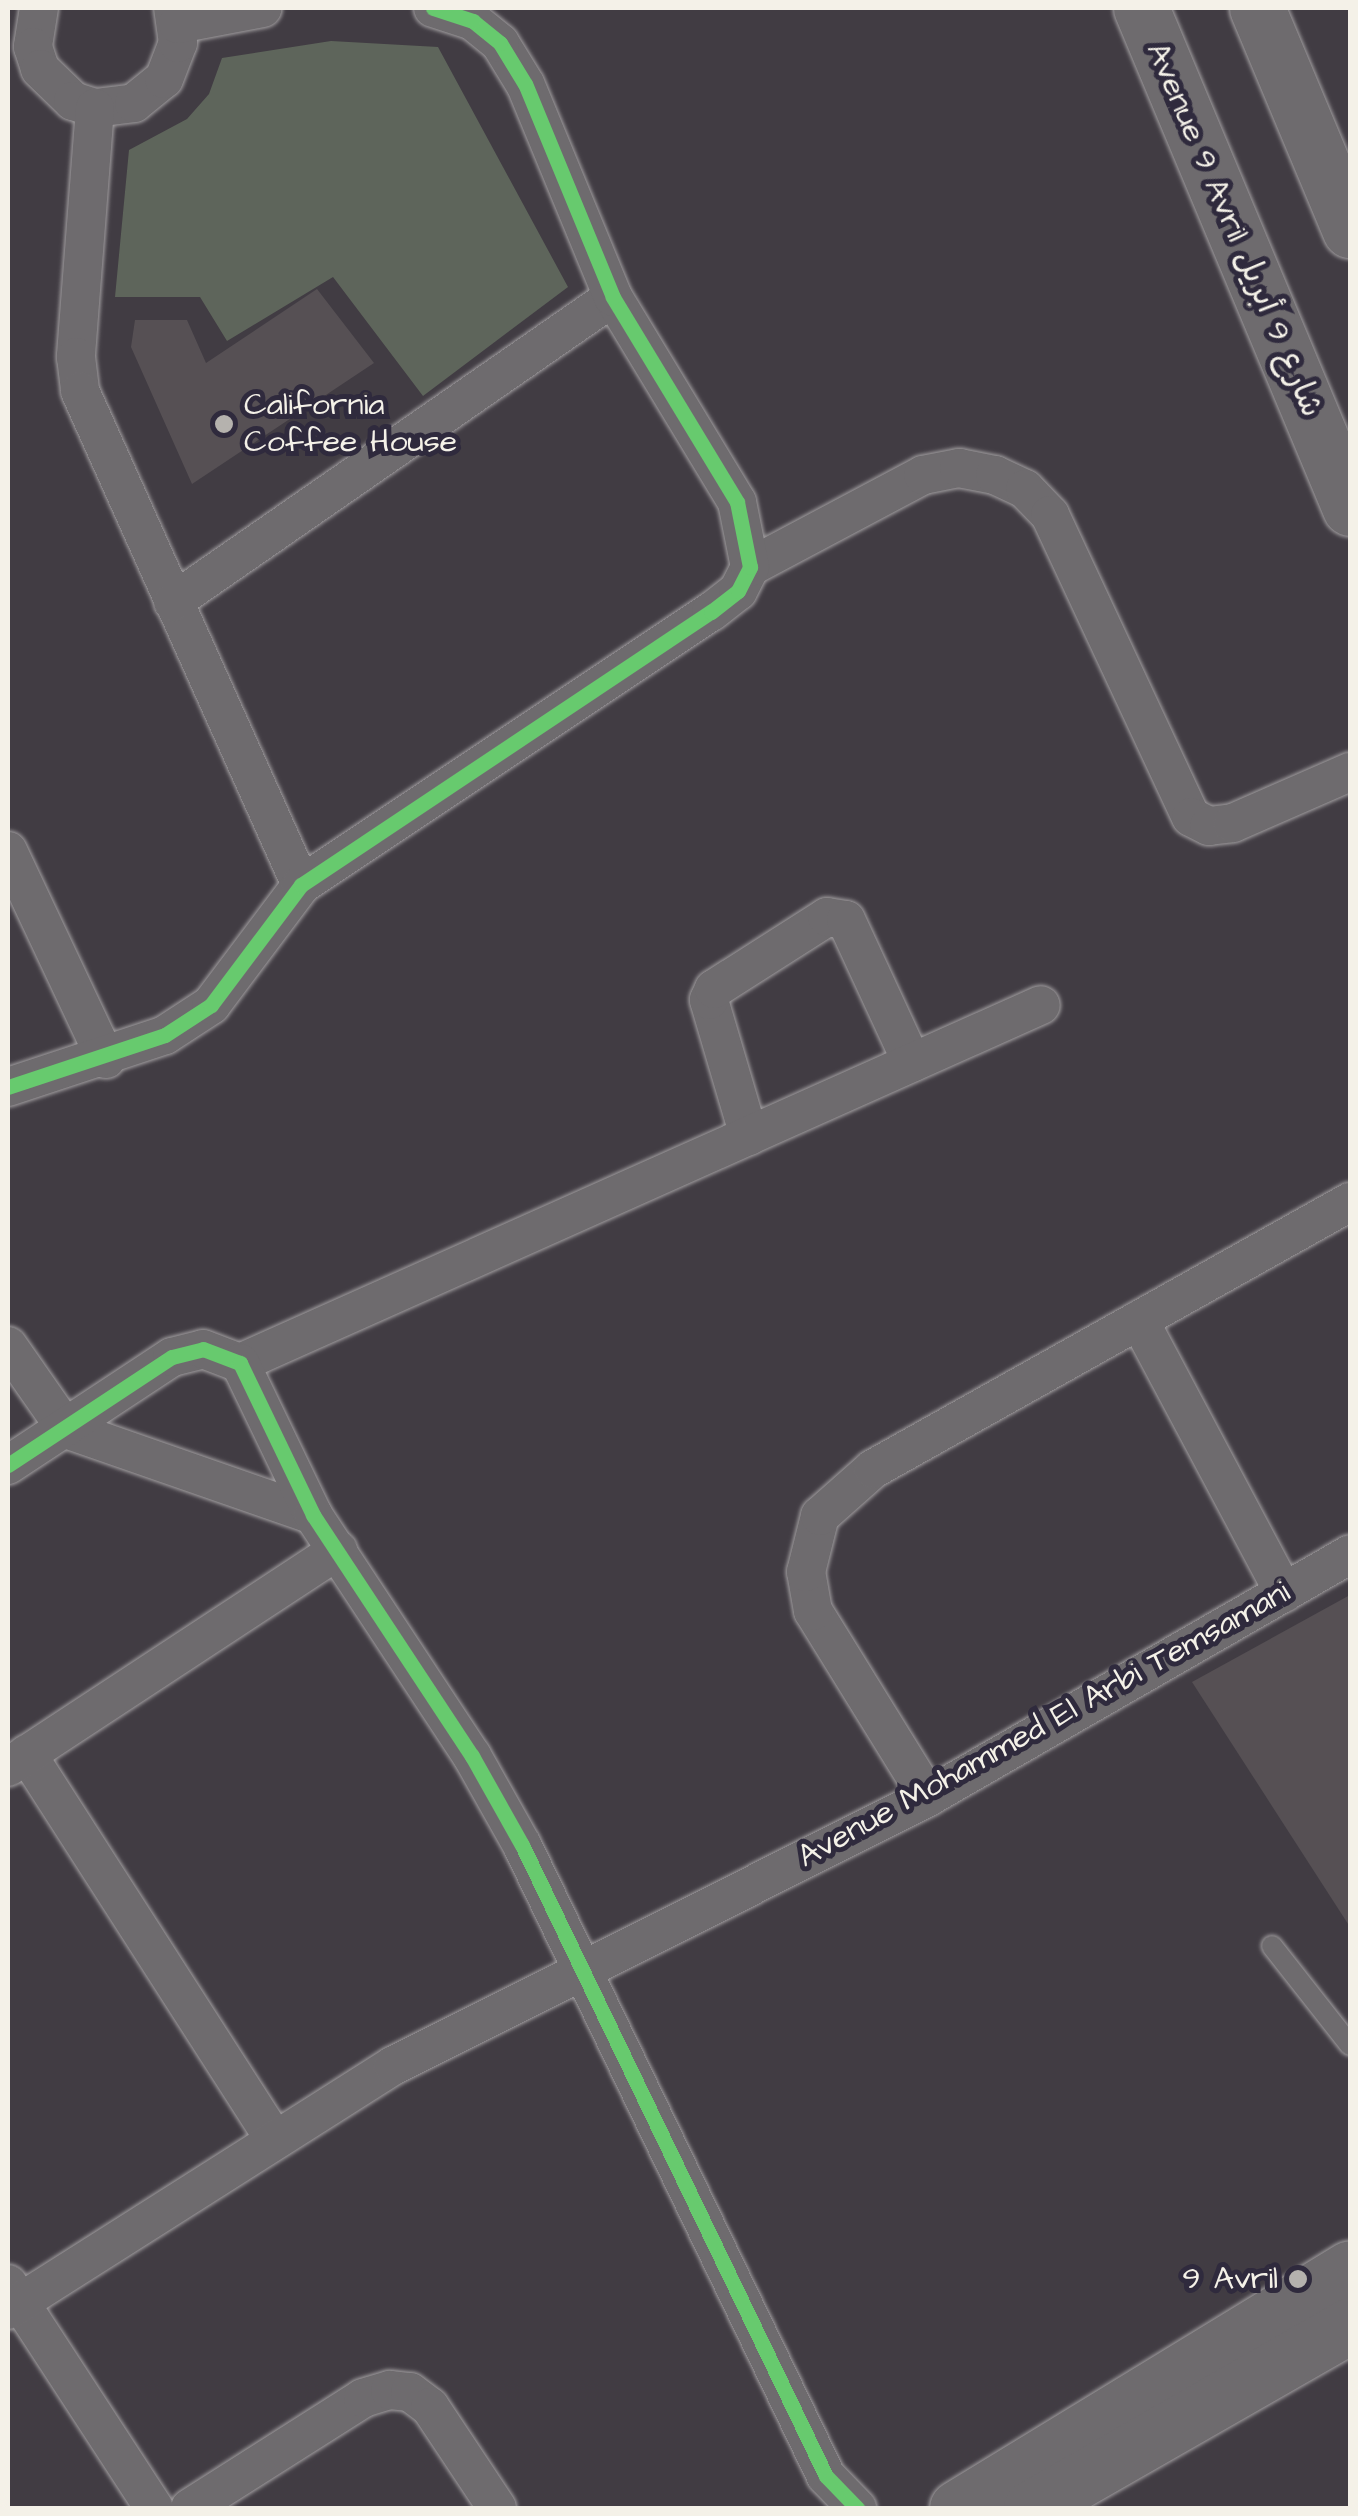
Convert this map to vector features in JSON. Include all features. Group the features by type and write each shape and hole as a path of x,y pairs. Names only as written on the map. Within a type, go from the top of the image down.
{"main road":[{"name":"Avenue 9 Avril شارع 9 أبريل","path":"1142,8 1350,508"},
{"path":"1257,8 1350,230"},
{"path":"956,2508 1350,2268"},
{"path":"1031,2508 1350,2325"}],"street":[{"path":"38,8 20,48 54,87 95,108 134,103 150,93 174,62 175,16 263,8"},
{"path":"434,8 473,21 508,56 614,297 736,502 750,567"},
{"path":"95,108 76,357 80,391 302,885"},
{"path":"172,602 614,297"},
{"path":"8,1087 106,1058 165,1035 211,1005 302,885 695,623 738,591 750,567 923,476 959,468 995,476 1025,489 1050,515 1190,817 1209,826 1233,823 1350,772"},
{"path":"8,851 106,1058"},
{"path":"749,1136 709,1000 714,988 827,917 846,920 912,1063"},
{"path":"240,1364 1040,1005"},
{"path":"928,1797 813,1611 806,1572 820,1516 874,1468 1350,1202"},
{"path":"1139,1320 1284,1593"},
{"path":"8,1346 66,1429 313,1515"},
{"path":"8,1464 172,1357 203,1350 240,1364 313,1515 480,1771 580,1971 828,2492 857,2508"},
{"path":"274,2137 17,1760 338,1550"},
{"name":"Avenue Mohammed El Arbi Temsamani","path":"11,2299 274,2137 478,2020 928,1797 1350,1554"},
{"path":"11,2299 154,2508"},
{"path":"190,2508 338,2413 390,2390 410,2392 430,2407 497,2508"}],"lane":[{"path":"1272,1946 1350,2045"}],"shaded area":[{"path":"331,41 438,47 568,287 423,396 333,277 227,341 200,297 115,297 129,150 187,119 209,94 222,58"}],"building":[{"name":"California Coffee House","path":"317,289 374,363 192,484 131,347 135,320 187,320 206,363"},
{"path":"1350,1595 1350,1927 1192,1682"}],"cycle path":[{"path":"8,1087 165,1035 211,1005 301,885 711,612 738,591 750,567 737,502 613,297 525,84 500,43 473,21 433,8"},
{"path":"8,1465 172,1357 203,1349 240,1363 313,1515 472,1756 522,1845 826,2476 857,2508"}],"place":[{"name":"California Coffee House","path":"224,424"},
{"name":"9 Avril","path":"1298,2279"}]}
